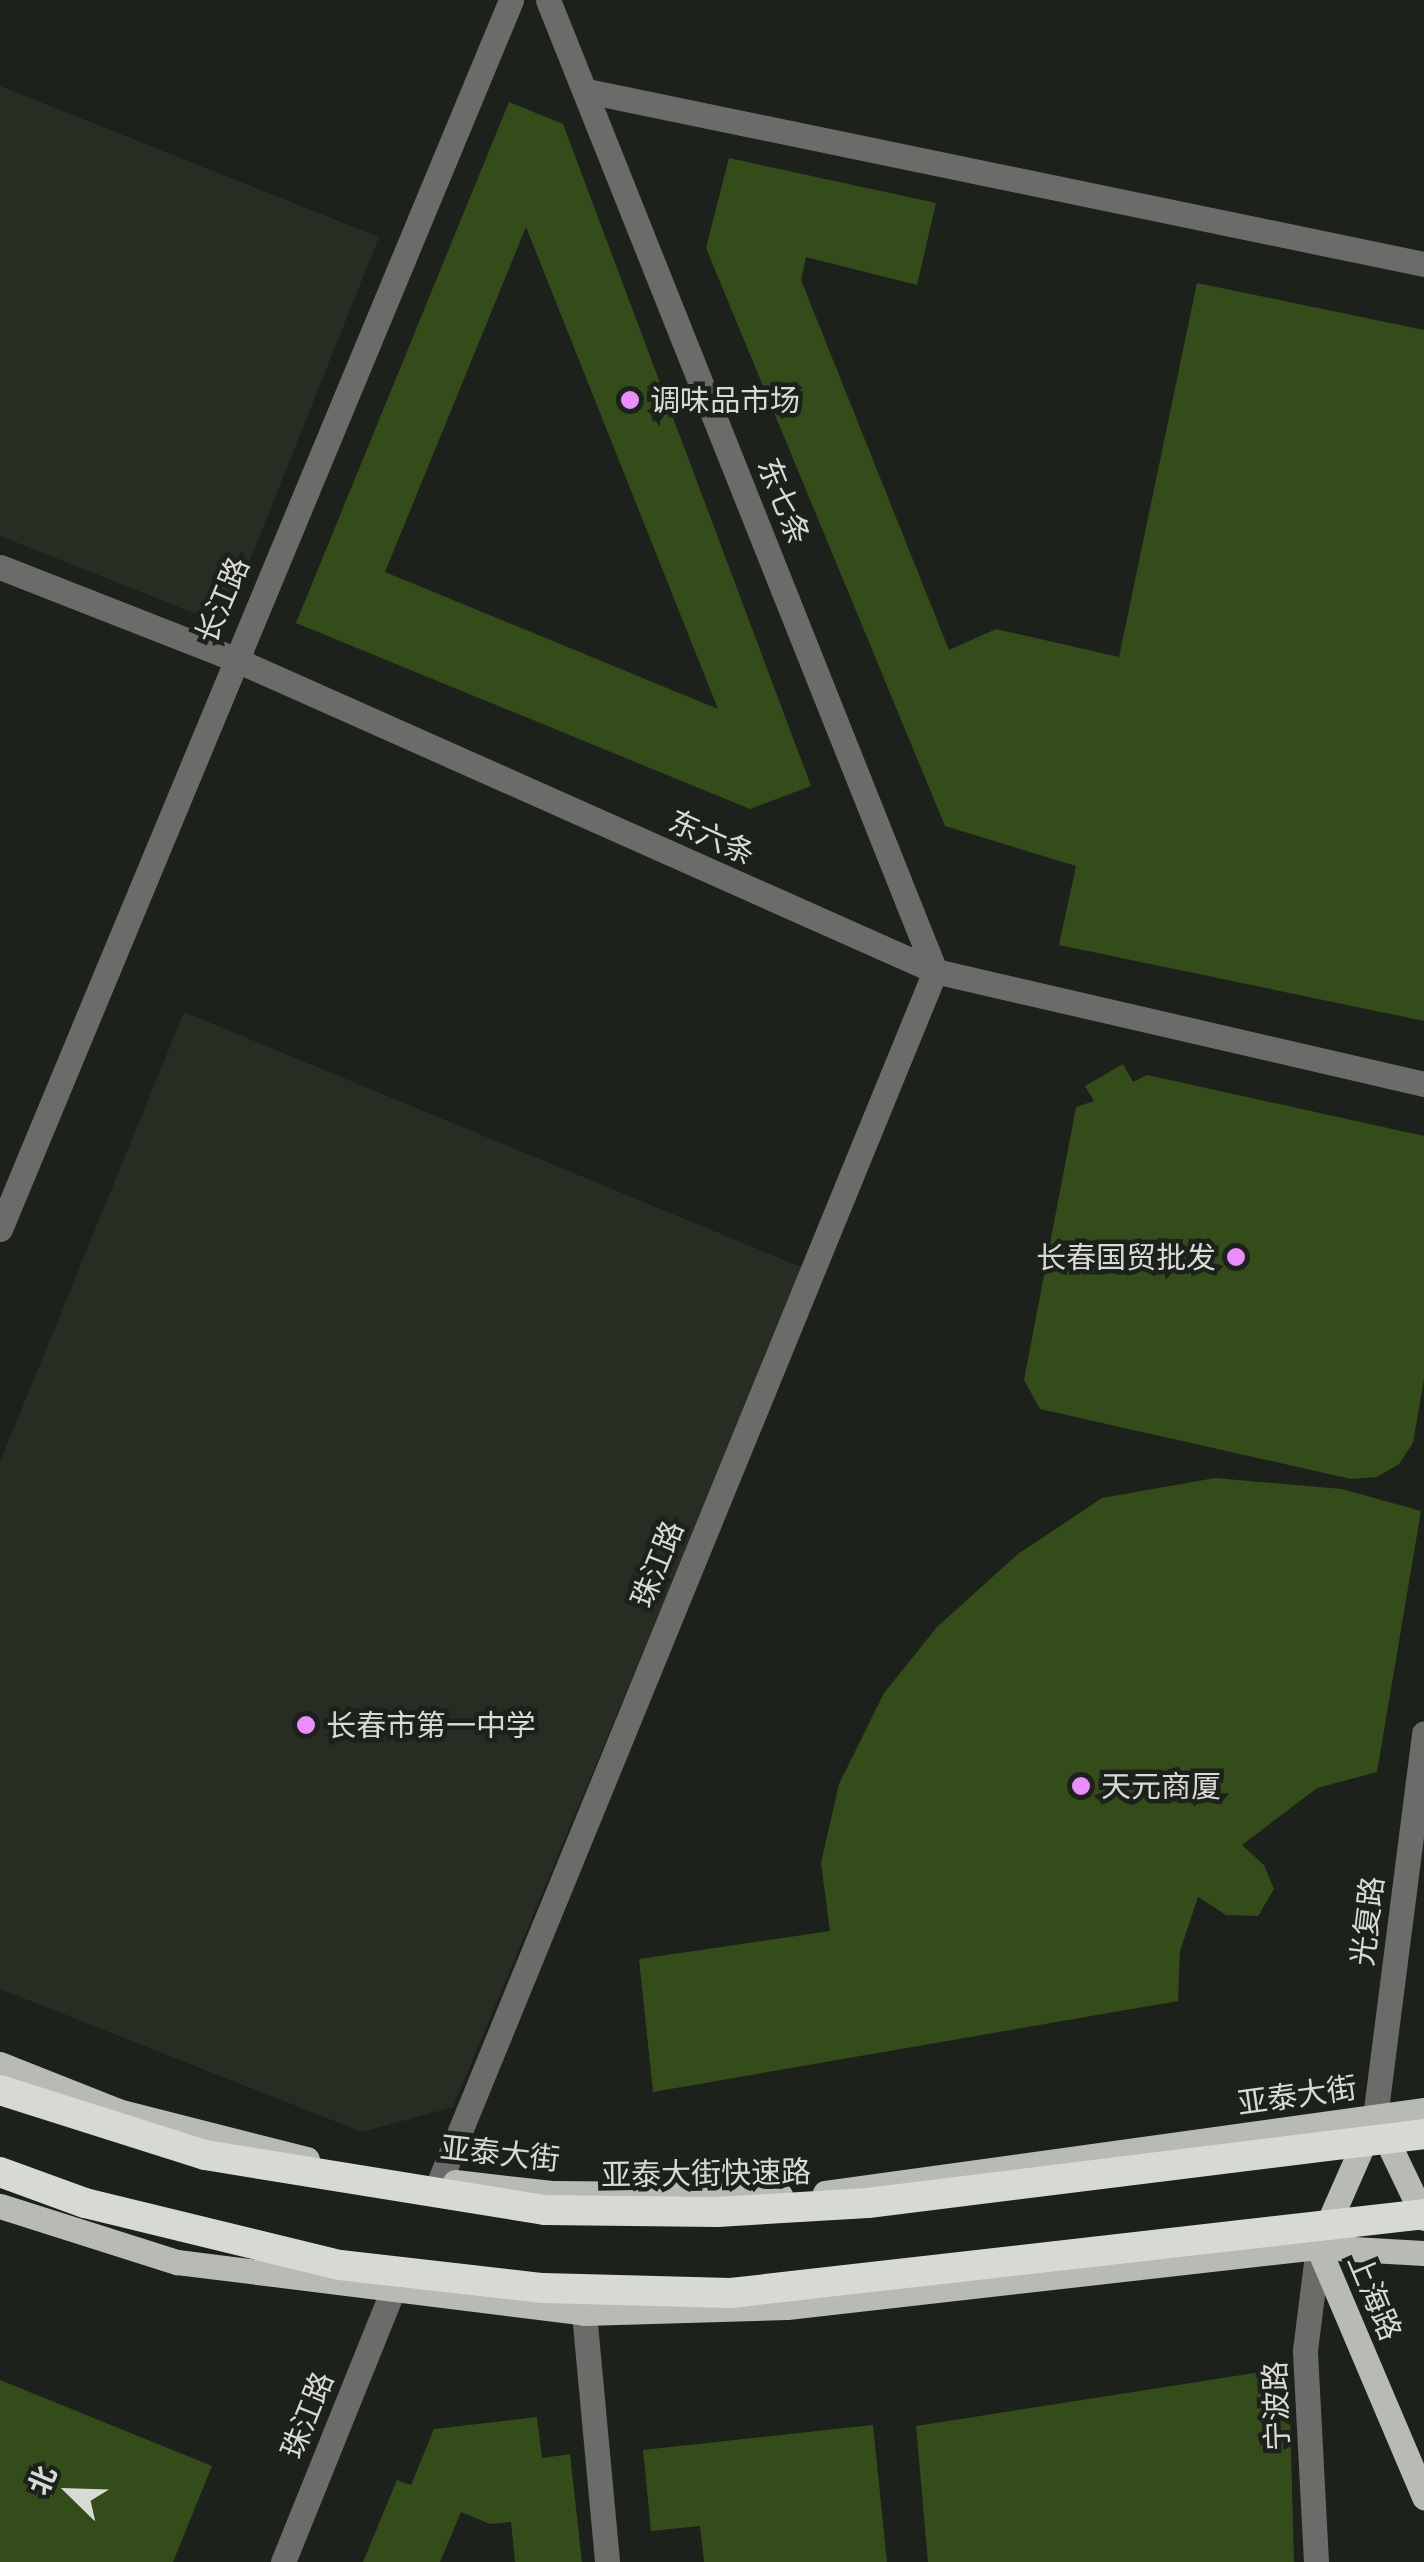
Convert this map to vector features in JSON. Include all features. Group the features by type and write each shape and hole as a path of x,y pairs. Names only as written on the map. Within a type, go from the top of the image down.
{"highway":[{"name":"亚泰大街快速路","path":"0,2090 205,2155 545,2210 717,2212 868,2203 1424,2134"},
{"path":"0,2172 120,2212 340,2266 543,2288 731,2293 1424,2216"}],"main road":[{"name":"亚泰大街","path":"0,2064 118,2111 315,2161 551,2193 816,2194 1424,2110"},
{"path":"1376,2117 1424,2216"},
{"name":"上海路","path":"1376,2117 1318,2247 1424,2497"},
{"path":"0,2206 177,2262 392,2292 584,2313 787,2307 1318,2247 1424,2254"}],"street":[{"name":"长江路","path":"0,1229 232,658 511,0"},
{"name":"东七条","path":"548,0 934,972"},
{"path":"587,91 1424,264"},
{"name":"东六条","path":"0,566 232,658 934,972 1424,1084"},
{"name":"珠江路","path":"440,2180 934,972"},
{"name":"光复路","path":"1376,2117 1424,1733"},
{"name":"宁波路","path":"1316,2562 1306,2350 1318,2247"},
{"name":"珠江路","path":"284,2562 392,2292"},
{"path":"584,2313 607,2562"}],"shaded area":[{"path":"0,86 379,237 224,625 0,536"},
{"name":"长春市第一中学","path":"184,1012 803,1268 453,2107 362,2132 0,1989 0,1462"}],"building":[{"name":"调味品市场","path":"509,102 563,124 811,786 750,809 296,623","holes":["526,227 718,709 385,572"]},
{"path":"729,158 936,203 917,285 806,257 801,280 949,650 996,629 1119,657 1197,283 1424,330 1424,1021 1059,945 1076,866 945,826 706,248"},
{"name":"长春国贸批发","path":"1123,1064 1133,1082 1147,1075 1424,1136 1424,1379 1413,1443 1399,1464 1377,1477 1351,1479 1040,1409 1024,1380 1076,1107 1094,1101 1085,1086"},
{"name":"天元商厦","path":"1215,1478 1342,1489 1421,1511 1377,1772 1317,1788 1242,1845 1264,1865 1274,1889 1258,1916 1226,1915 1198,1897 1180,1951 1178,2001 653,2092 639,1959 830,1931 821,1863 839,1784 884,1693 937,1627 1018,1554 1102,1498"},
{"path":"1273,2370 1290,2413 1294,2562 928,2562 916,2426"},
{"path":"0,2380 212,2466 173,2562 0,2562"},
{"path":"537,2417 542,2458 570,2454 582,2562 515,2562 511,2522 490,2524 461,2512 440,2562 363,2562 397,2480 411,2485 434,2429"},
{"path":"873,2425 887,2562 704,2562 700,2526 651,2531 643,2450"}],"place":[{"name":"调味品市场","path":"630,400"},
{"name":"长春国贸批发","path":"1236,1257"},
{"name":"长春市第一中学","path":"306,1725"},
{"name":"天元商厦","path":"1081,1786"}]}
